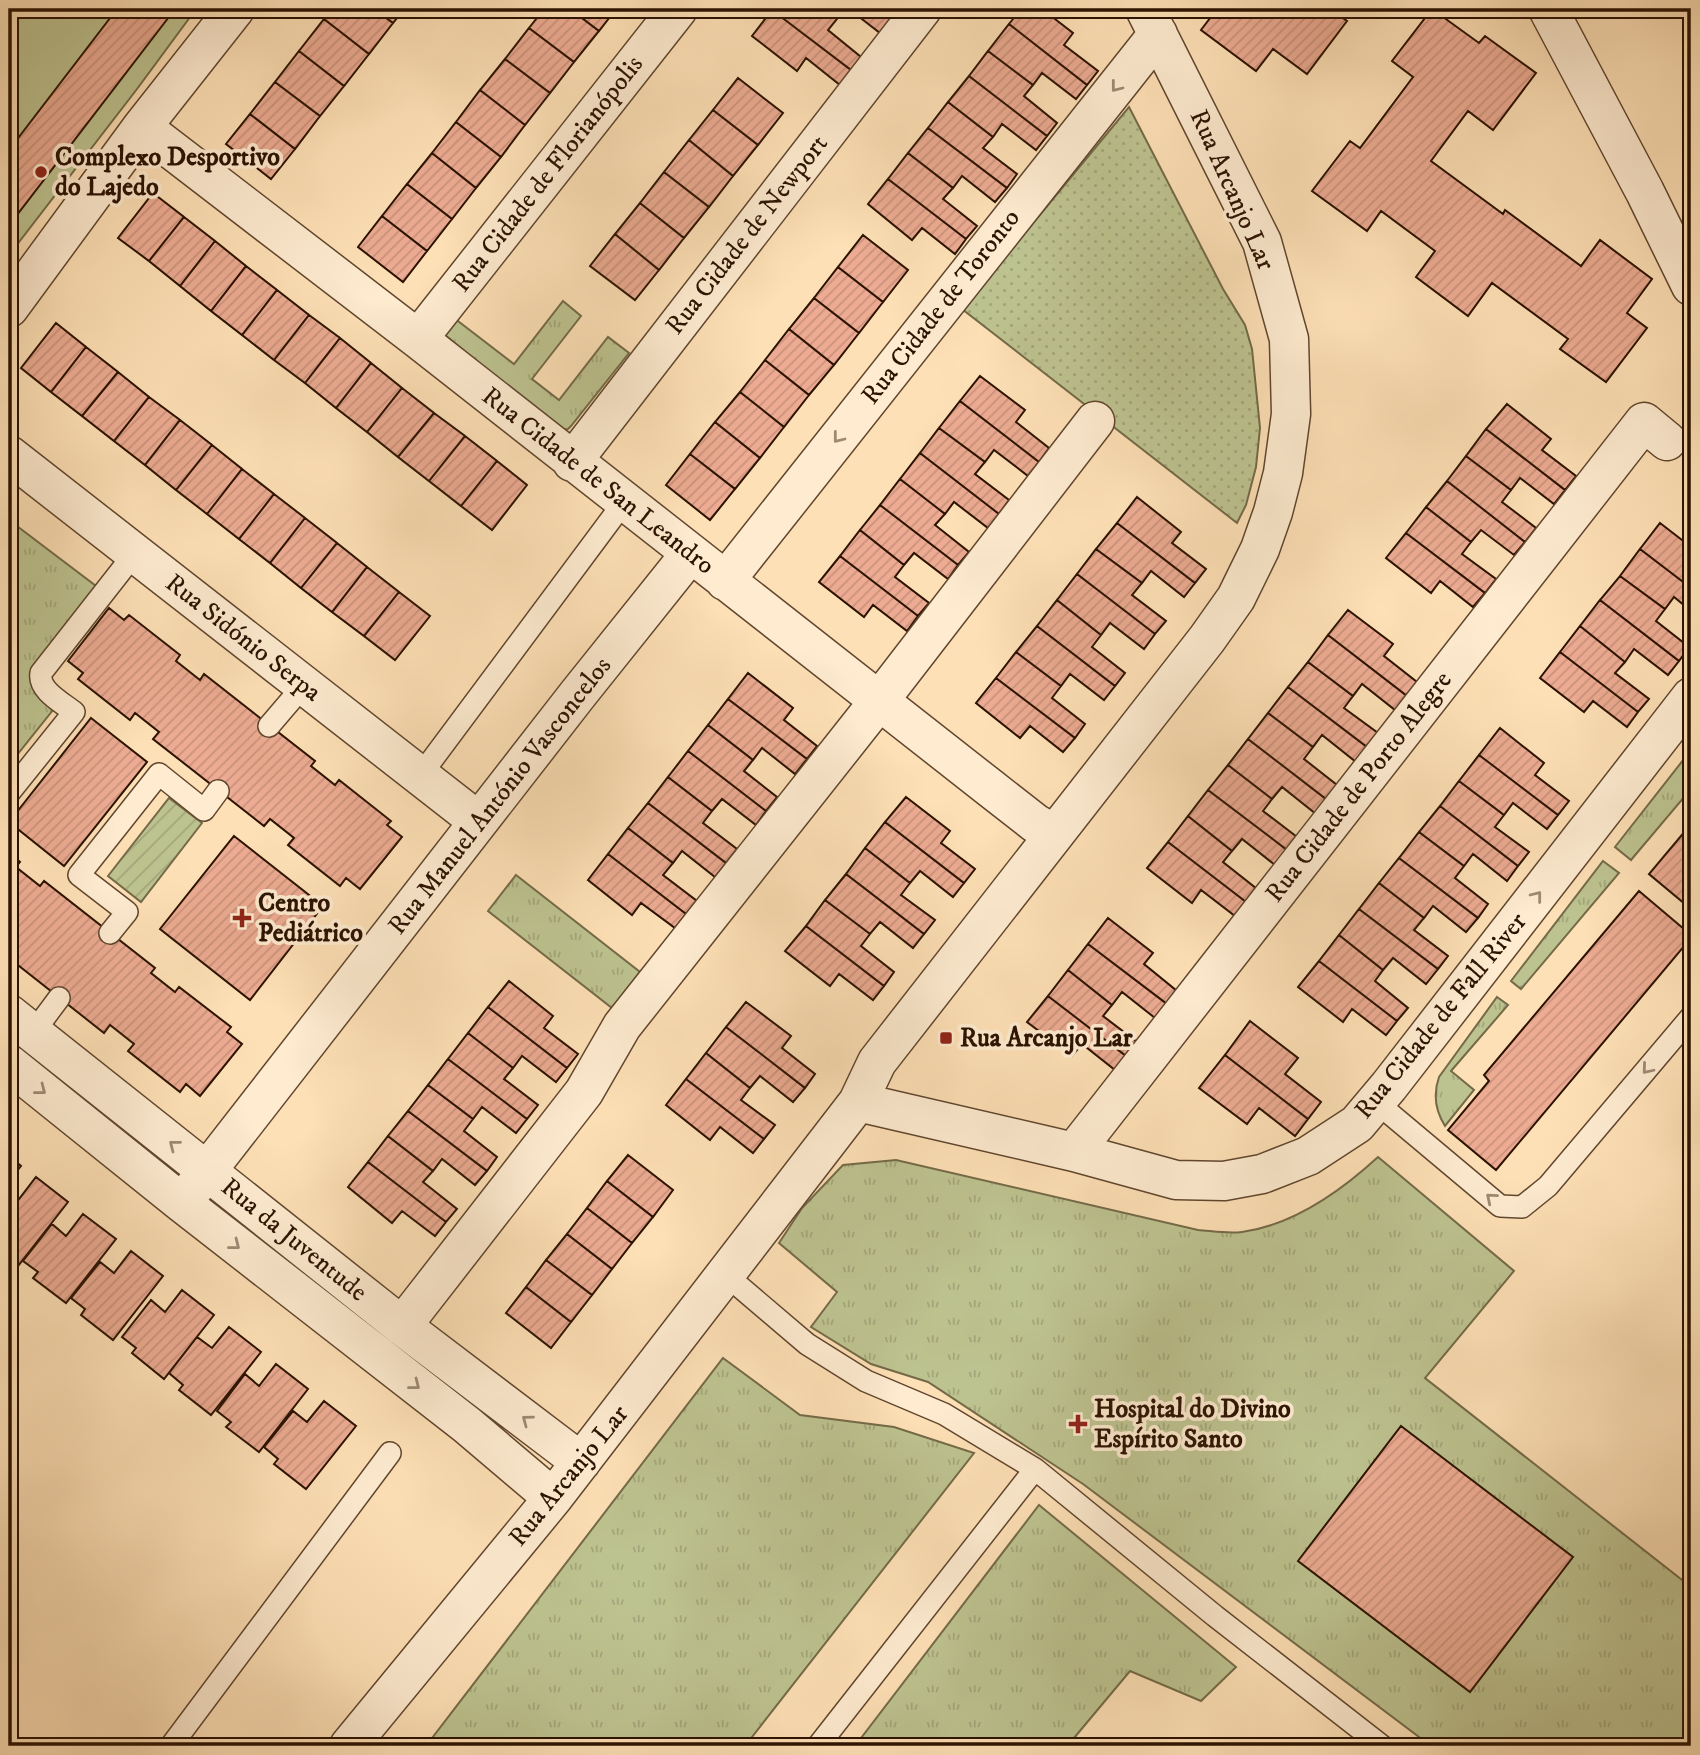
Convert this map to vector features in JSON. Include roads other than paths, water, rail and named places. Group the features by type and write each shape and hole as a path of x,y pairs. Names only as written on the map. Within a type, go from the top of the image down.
{"street":[{"path":"9,308 142,127 235,9"},
{"name":"Rua Cidade de Florianópolis","path":"418,340 678,9"},
{"name":"Rua Cidade de Newport","path":"572,462 922,9"},
{"path":"1548,9 1645,192 1691,286"},
{"name":"Rua Cidade de Toronto","path":"725,581 1152,21"},
{"name":"Rua Arcanjo Lar","path":"349,1746 553,1498 858,1102 877,1062 1207,639 1236,598 1259,549 1273,512 1283,473 1291,414 1289,339 1262,242 1152,21"},
{"name":"Rua Cidade de San Leandro","path":"142,127 1035,823 1054,834"},
{"path":"402,1326 584,1092 622,1026 879,701 1095,421"},
{"name":"Rua Cidade de Porto Alegre","path":"1074,1152 1656,432"},
{"name":"Rua Sidónio Serpa","path":"9,454 478,821"},
{"name":"Rua Manuel António Vasconcelos","path":"181,1203 690,554"},
{"name":"Rua Cidade de Fall River","path":"858,1102 1074,1152 1176,1180 1224,1181 1249,1177 1308,1156 1357,1124 1376,1102 1691,697"},
{"name":"Rua da Juventude","path":"21,1023 402,1326 581,1462"},
{"name":"Rua da Juventude","path":"9,1064 181,1203 467,1425 553,1498"}],"lane":[{"path":"420,776 624,502"},
{"path":"9,793 74,712 43,686 41,673 135,553"},
{"path":"270,726 304,685"},
{"path":"110,933 127,912 79,875 159,774 204,810 218,791"},
{"path":"21,1023 59,998"},
{"path":"1376,1102 1500,1206 1522,1208 1548,1186 1691,1017"},
{"path":"726,1275 807,1344 866,1381 944,1414 1035,1469 1215,1616 1382,1746"},
{"path":"171,1746 390,1453"},
{"path":"818,1746 1035,1469"}],"place":[{"name":"Complexo Desportivo do Lajedo","path":"41,172"},
{"name":"Centro Pediátrico","path":"242,918"},
{"name":"Rua Arcanjo Lar","path":"946,1038"},
{"name":"Hospital do Divino Espírito Santo","path":"1078,1424"}]}
